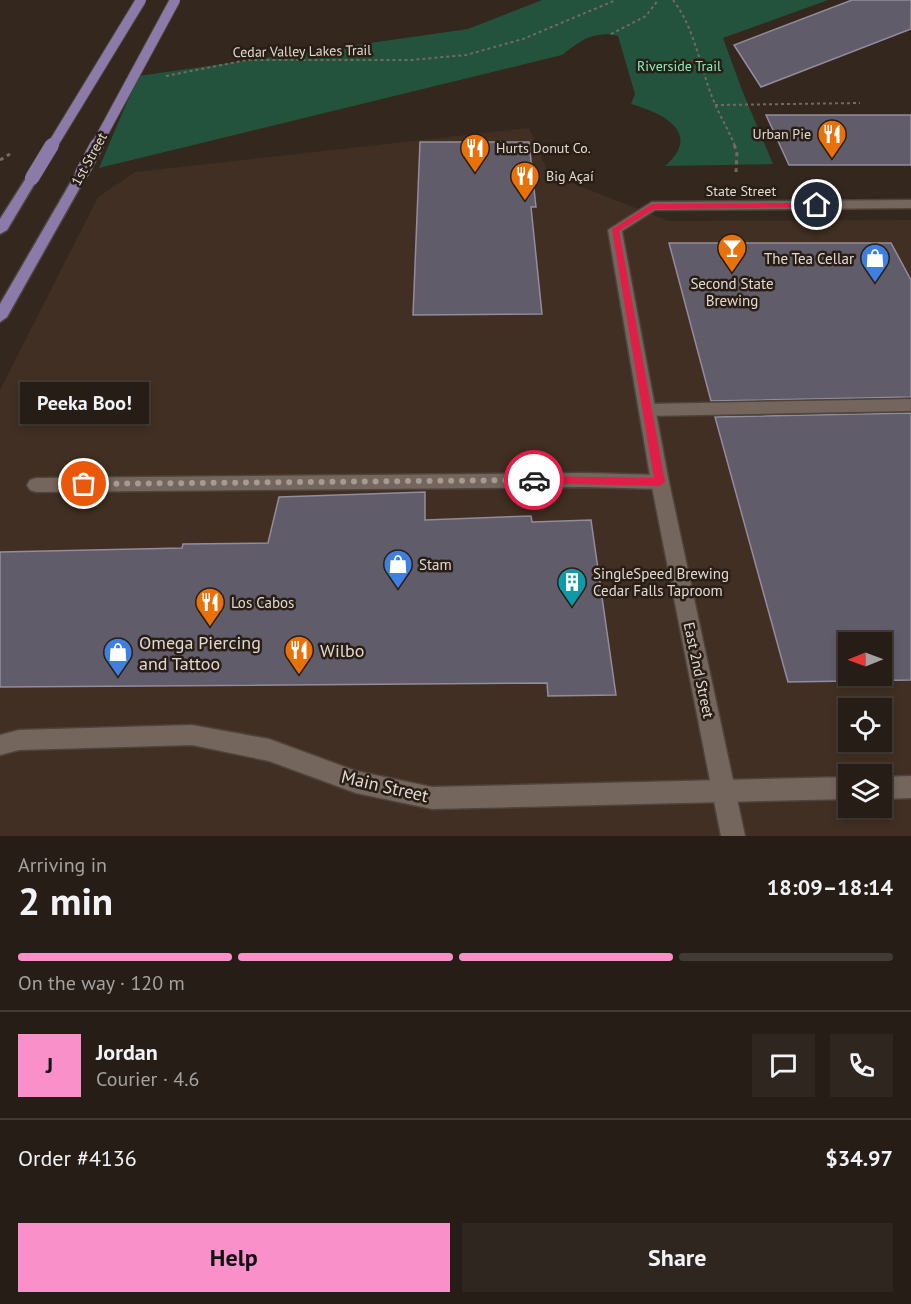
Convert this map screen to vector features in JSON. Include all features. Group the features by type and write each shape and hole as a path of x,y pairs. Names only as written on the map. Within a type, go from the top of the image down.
{"main road":[{"path":"0,230 141,0"},
{"name":"1st Street","path":"0,317 82,173 175,0"}],"street":[{"name":"State Street","path":"615,230 652,206 911,204"},
{"name":"East 2nd Street","path":"615,230 660,482 732,836"},
{"path":"647,410 911,405"},
{"path":"36,485 585,480 660,482"},
{"name":"Main Street","path":"0,745 19,740 192,735 269,750 356,782 432,798 838,788"},
{"path":"892,788 911,787"}],"path":[{"name":"Cedar Valley Lakes Trail","path":"157,78 212,64 246,60 428,60 467,55 513,43 616,0"},
{"path":"611,34 646,16 658,0"},
{"path":"673,0 684,14 715,105 737,151 736,172"},
{"path":"715,105 860,103"},
{"path":"0,160 18,150"}],"shaded area":[{"path":"529,128 549,174 669,221 911,220 911,836 0,836 0,390 98,197 135,172"}],"green space":[{"name":"Riverside Trail","path":"542,0 828,0 723,38 773,164 665,166 676,154 680,144 679,134 666,119 631,104 635,94 618,36 602,34 581,41 562,55 99,168 138,76 468,29"}],"building":[{"path":"852,0 911,0 911,29 761,87 734,45"},
{"path":"766,115 911,115 911,165 789,165"},
{"path":"420,142 529,142 536,207 531,207 542,314 413,315"},
{"path":"669,243 891,243 911,280 911,397 711,401"},
{"path":"911,413 911,680 892,680 892,632 838,632 838,681 788,682 715,417"},
{"path":"425,492 425,520 531,516 532,522 591,520 616,695 548,696 547,683 0,687 0,552 182,548 183,544 268,543 279,497"}],"way so far":[{"path":"84,484 534,480"}],"place":[{"name":"Urban Pie","path":"832,160"},
{"name":"Hurts Donut Co.","path":"475,174"},
{"name":"Big Açaí","path":"525,202"},
{"name":"Second State Brewing","path":"732,274"},
{"name":"The Tea Cellar","path":"875,284"},
{"name":"Peeka Boo!","path":"84,484"},
{"name":"Stam","path":"398,590"},
{"name":"SingleSpeed Brewing Cedar Falls Taproom","path":"572,608"},
{"name":"Los Cabos","path":"210,628"},
{"name":"Wilbo","path":"299,676"},
{"name":"Omega Piercing and Tattoo","path":"118,678"}],"route":[{"path":"534,480 660,482 615,230 652,206 817,205"}]}
